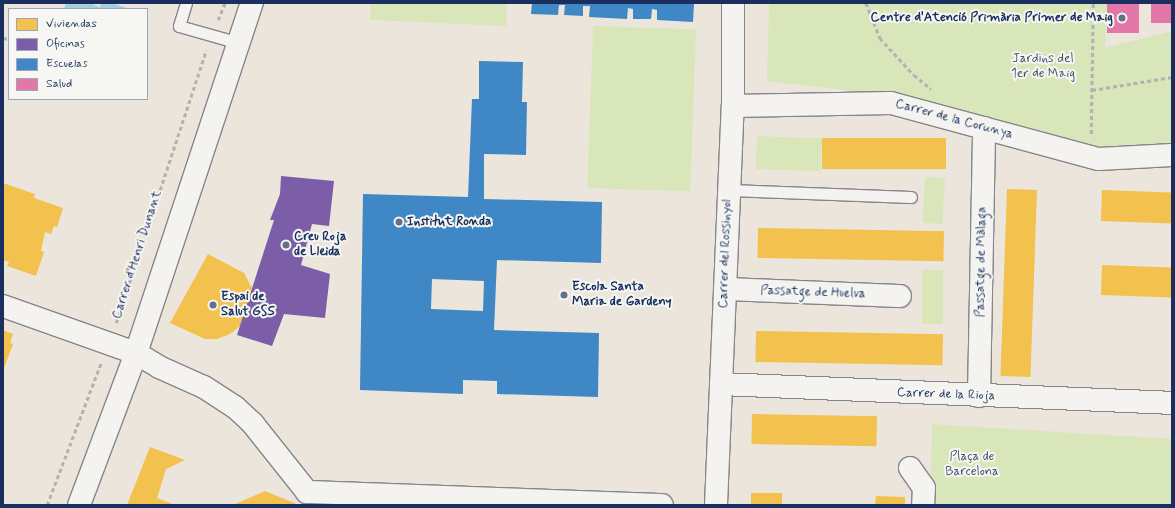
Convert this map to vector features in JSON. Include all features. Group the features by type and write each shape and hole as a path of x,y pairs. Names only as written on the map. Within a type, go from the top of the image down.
{"street":[{"path":"79,505 136,353 252,3"},
{"name":"Carrer del Rossinyol","path":"716,505 733,106 733,3"},
{"name":"Carrer de la Corunya","path":"733,106 891,103 1099,159 1172,155"},
{"name":"Passatge de Màlaga","path":"980,396 984,128"},
{"name":"Passatge de Huelva","path":"725,289 900,296"},
{"path":"3,306 109,342 136,353 159,367 204,387 235,407 271,444 307,492 662,505"},
{"name":"Carrer de la Rioja","path":"721,384 1172,403"},
{"path":"910,468 924,488 923,505"}],"lane":[{"path":"186,3 179,26 239,43"},
{"path":"729,190 910,197"}],"path":[{"name":"Carrer d'Henri Dunant","path":"47,505 109,342 211,36 225,3"},
{"path":"866,3 880,38 914,76 937,94"},
{"path":"1091,156 1093,3"},
{"path":"1092,90 1172,77"}],"green space":[{"path":"371,3 507,3 506,26 370,20"},
{"name":"Jardins del 1er de Maig","path":"769,3 1107,3 1105,48 1172,31 1172,143 1086,147 904,97 767,81"},
{"path":"593,26 696,30 690,191 587,188"},
{"path":"757,136 822,138 821,171 756,169"},
{"path":"925,177 945,178 943,224 923,223"},
{"path":"922,270 943,270 943,324 922,324"},
{"name":"Plaça de Barcelona","path":"932,424 1172,439 1172,505 930,505"}],"water":[{"path":"66,3 89,3 100,7 101,3 112,3 127,8 64,8"}],"building: Viviendas":[{"path":"822,138 946,138 946,169 822,169"},
{"path":"3,183 35,194 34,198 63,208 57,227 54,226 51,234 45,232 41,251 44,252 36,276 7,266 9,262 3,260"},
{"path":"1007,189 1037,190 1030,377 1000,376"},
{"path":"1102,190 1172,192 1171,223 1101,221"},
{"path":"758,228 944,231 943,261 757,258"},
{"name":"Espai de Salut GSS","path":"208,254 244,273 252,288 240,326 230,334 217,339 205,339 170,323"},
{"path":"1102,265 1172,267 1171,297 1101,295"},
{"path":"3,330 13,334 10,343 13,344 3,371"},
{"path":"756,331 943,334 942,365 755,362"},
{"path":"752,414 877,416 876,446 751,444"},
{"path":"150,447 185,460 166,469 157,498 175,505 127,505"},
{"path":"265,491 299,505 233,505"},
{"path":"751,493 782,493 782,505 751,505"},
{"path":"876,496 905,497 905,505 875,505"}],"building: Oficinas":[{"name":"Creu Roja de Lleida","path":"281,176 334,181 329,226 312,224 301,265 330,274 325,318 284,314 272,346 237,335 274,220 270,220 280,194"}],"building: Escuelas":[{"path":"532,3 692,3 694,4 693,22 657,20 657,10 652,9 651,19 633,19 633,9 628,8 627,19 589,17 590,6 583,6 583,16 564,15 565,5 559,5 558,15 531,14"},
{"path":"479,61 523,62 522,102 527,102 526,155 484,154 484,199 602,202 601,263 497,260 494,330 599,333 598,397 497,394 497,381 463,380 463,394 360,390 363,194 468,197 472,99 479,99","holes":["432,279 484,281 483,311 431,309"]}],"building: Salud":[{"name":"Centre d'Atenció Primària Primer de Maig","path":"1107,3 1139,3 1139,33 1107,33"},
{"name":"Centre d'Atenció Primària Primer de Maig","path":"1151,3 1172,3 1172,23 1151,23"}],"place":[{"name":"Centre d'Atenció Primària Primer de Maig","path":"1122,18"},
{"name":"Institut Ronda","path":"399,222"},
{"name":"Creu Roja de Lleida","path":"286,245"},
{"name":"Escola Santa Maria de Gardeny","path":"564,295"},
{"name":"Espai de Salut GSS","path":"213,305"}]}
